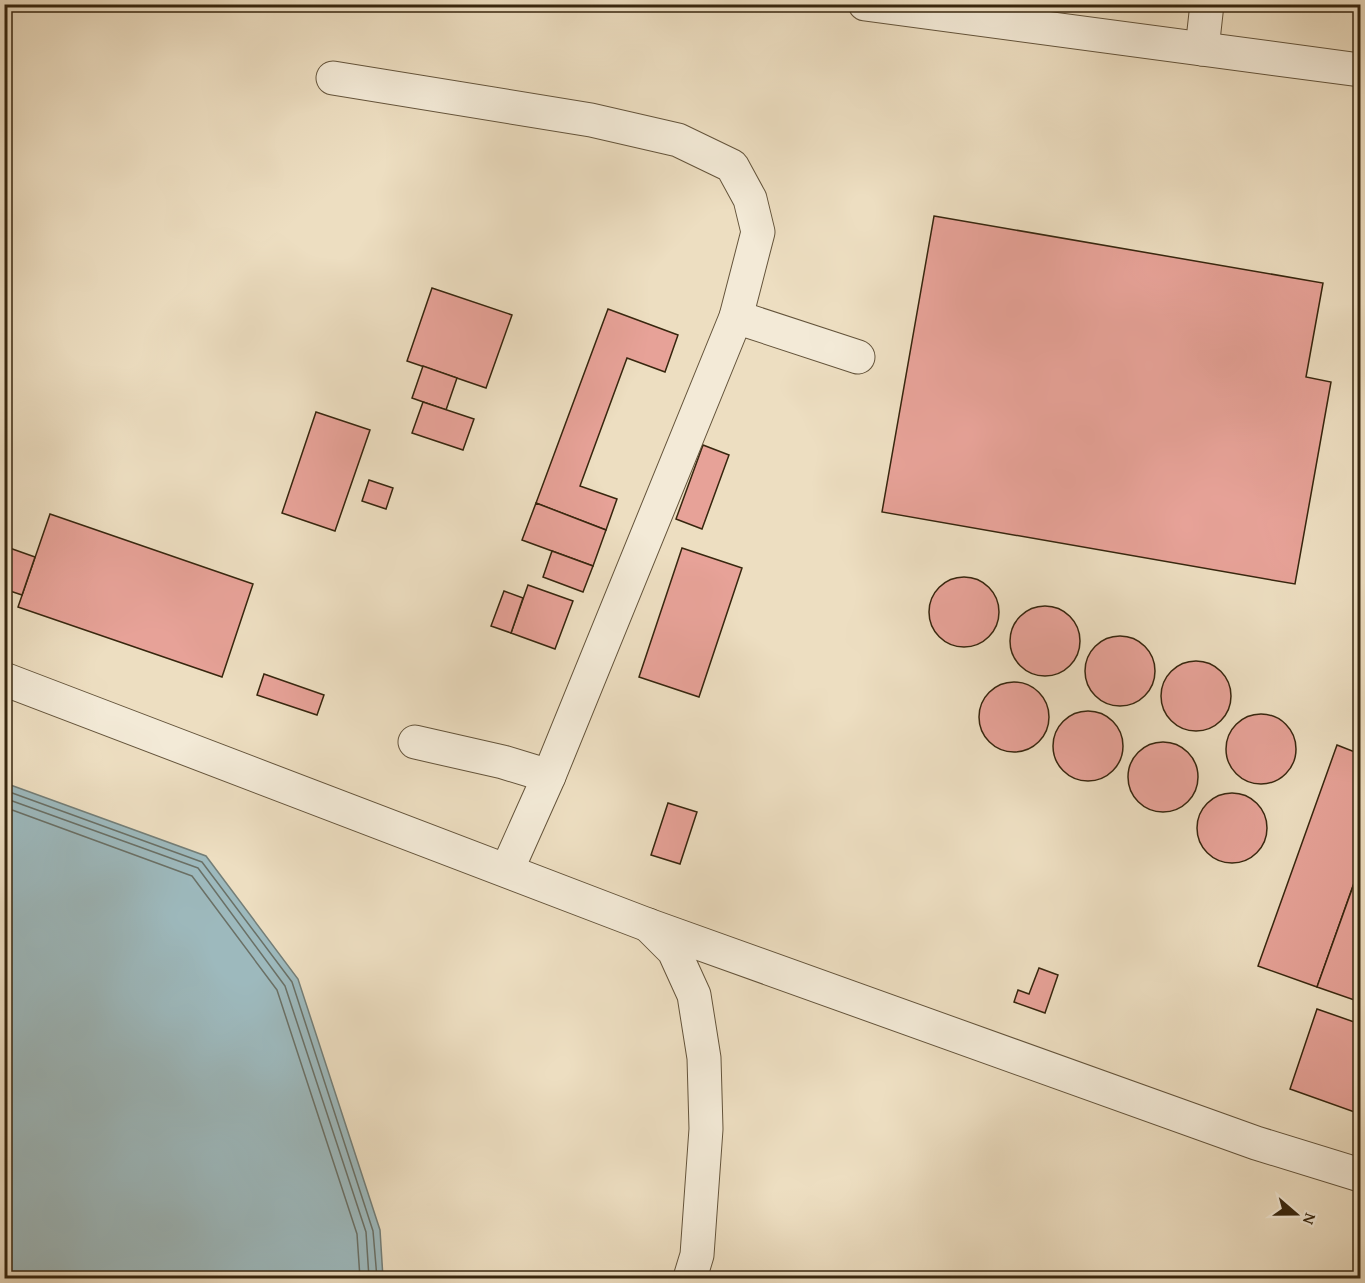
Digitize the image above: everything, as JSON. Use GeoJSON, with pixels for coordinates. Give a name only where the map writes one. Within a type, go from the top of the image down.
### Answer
{"type":"FeatureCollection","features":[{"type":"Feature","properties":{"kind":"lane"},"geometry":{"type":"LineString","coordinates":[[865,4],[1058,17],[1202,49],[1360,63]]}},
{"type":"Feature","properties":{"kind":"lane"},"geometry":{"type":"LineString","coordinates":[[1202,49],[1207,4]]}},
{"type":"Feature","properties":{"kind":"lane"},"geometry":{"type":"LineString","coordinates":[[333,78],[602,122],[678,140],[732,166],[750,199],[758,232],[736,317],[549,776],[507,870]]}},
{"type":"Feature","properties":{"kind":"lane"},"geometry":{"type":"LineString","coordinates":[[736,317],[858,357]]}},
{"type":"Feature","properties":{"kind":"lane"},"geometry":{"type":"LineString","coordinates":[[4,679],[648,925],[1256,1143],[1360,1175]]}},
{"type":"Feature","properties":{"kind":"lane"},"geometry":{"type":"LineString","coordinates":[[415,742],[503,762],[549,776]]}},
{"type":"Feature","properties":{"kind":"lane"},"geometry":{"type":"LineString","coordinates":[[648,925],[674,951],[694,994],[704,1058],[706,1129],[697,1255],[690,1278]]}},
{"type":"Feature","properties":{"kind":"water"},"geometry":{"type":"Polygon","coordinates":[[[5,783],[206,856],[298,979],[380,1230],[383,1278],[5,1278],[5,783]]]}},
{"type":"Feature","properties":{"kind":"building"},"geometry":{"type":"Polygon","coordinates":[[[934,216],[1323,283],[1306,377],[1331,382],[1295,584],[882,512],[934,216]]]}},
{"type":"Feature","properties":{"kind":"building"},"geometry":{"type":"Polygon","coordinates":[[[432,288],[512,315],[486,388],[407,361],[432,288]]]}},
{"type":"Feature","properties":{"kind":"building"},"geometry":{"type":"Polygon","coordinates":[[[608,309],[678,335],[665,372],[627,358],[580,486],[617,499],[606,530],[536,503],[608,309]]]}},
{"type":"Feature","properties":{"kind":"building"},"geometry":{"type":"Polygon","coordinates":[[[423,366],[457,378],[446,410],[412,398],[423,366]]]}},
{"type":"Feature","properties":{"kind":"building"},"geometry":{"type":"Polygon","coordinates":[[[423,402],[474,419],[463,450],[412,433],[423,402]]]}},
{"type":"Feature","properties":{"kind":"building"},"geometry":{"type":"Polygon","coordinates":[[[316,412],[370,430],[335,531],[282,513],[316,412]]]}},
{"type":"Feature","properties":{"kind":"building"},"geometry":{"type":"Polygon","coordinates":[[[703,445],[729,455],[702,529],[676,519],[703,445]]]}},
{"type":"Feature","properties":{"kind":"building"},"geometry":{"type":"Polygon","coordinates":[[[369,480],[393,488],[386,509],[362,501],[369,480]]]}},
{"type":"Feature","properties":{"kind":"building"},"geometry":{"type":"Polygon","coordinates":[[[536,503],[606,530],[593,566],[522,540],[536,503]]]}},
{"type":"Feature","properties":{"kind":"building"},"geometry":{"type":"Polygon","coordinates":[[[50,514],[253,584],[222,677],[18,607],[50,514]]]}},
{"type":"Feature","properties":{"kind":"building"},"geometry":{"type":"Polygon","coordinates":[[[4,546],[35,557],[22,595],[4,589],[4,546]]]}},
{"type":"Feature","properties":{"kind":"building"},"geometry":{"type":"Polygon","coordinates":[[[682,548],[742,568],[699,697],[639,677],[682,548]]]}},
{"type":"Feature","properties":{"kind":"building"},"geometry":{"type":"Polygon","coordinates":[[[552,551],[593,566],[583,592],[543,577],[552,551]]]}},
{"type":"Feature","properties":{"kind":"building"},"geometry":{"type":"Polygon","coordinates":[[[964,577],[977,580],[989,587],[996,599],[999,612],[996,625],[989,637],[977,644],[964,647],[951,644],[939,637],[932,625],[929,612],[932,599],[939,587],[951,580],[964,577]]]}},
{"type":"Feature","properties":{"kind":"building"},"geometry":{"type":"Polygon","coordinates":[[[528,585],[573,601],[555,649],[511,633],[528,585]]]}},
{"type":"Feature","properties":{"kind":"building"},"geometry":{"type":"Polygon","coordinates":[[[504,591],[523,598],[511,633],[491,626],[504,591]]]}},
{"type":"Feature","properties":{"kind":"building"},"geometry":{"type":"Polygon","coordinates":[[[1045,606],[1058,609],[1070,616],[1077,628],[1080,641],[1077,654],[1070,666],[1058,673],[1045,676],[1032,673],[1020,666],[1013,654],[1010,641],[1013,628],[1020,616],[1032,609],[1045,606]]]}},
{"type":"Feature","properties":{"kind":"building"},"geometry":{"type":"Polygon","coordinates":[[[1120,636],[1133,639],[1145,646],[1152,658],[1155,671],[1152,684],[1145,696],[1133,703],[1120,706],[1107,703],[1095,696],[1088,684],[1085,671],[1088,658],[1095,646],[1107,639],[1120,636]]]}},
{"type":"Feature","properties":{"kind":"building"},"geometry":{"type":"Polygon","coordinates":[[[1196,661],[1209,664],[1221,671],[1228,683],[1231,696],[1228,709],[1221,721],[1209,728],[1196,731],[1183,728],[1171,721],[1164,709],[1161,696],[1164,683],[1171,671],[1183,664],[1196,661]]]}},
{"type":"Feature","properties":{"kind":"building"},"geometry":{"type":"Polygon","coordinates":[[[264,674],[324,695],[317,715],[257,695],[264,674]]]}},
{"type":"Feature","properties":{"kind":"building"},"geometry":{"type":"Polygon","coordinates":[[[1014,682],[1027,685],[1039,692],[1046,704],[1049,717],[1046,730],[1039,742],[1027,749],[1014,752],[1001,749],[989,742],[982,730],[979,717],[982,704],[989,692],[1001,685],[1014,682]]]}},
{"type":"Feature","properties":{"kind":"building"},"geometry":{"type":"Polygon","coordinates":[[[1088,711],[1101,714],[1113,721],[1120,733],[1123,746],[1120,759],[1113,771],[1101,778],[1088,781],[1075,778],[1063,771],[1056,759],[1053,746],[1056,733],[1063,721],[1075,714],[1088,711]]]}},
{"type":"Feature","properties":{"kind":"building"},"geometry":{"type":"Polygon","coordinates":[[[1261,714],[1274,717],[1286,724],[1293,736],[1296,749],[1293,762],[1286,774],[1274,781],[1261,784],[1248,781],[1236,774],[1229,762],[1226,749],[1229,736],[1236,724],[1248,717],[1261,714]]]}},
{"type":"Feature","properties":{"kind":"building"},"geometry":{"type":"Polygon","coordinates":[[[1163,742],[1176,745],[1188,752],[1195,764],[1198,777],[1195,790],[1188,802],[1176,809],[1163,812],[1150,809],[1138,802],[1131,790],[1128,777],[1131,764],[1138,752],[1150,745],[1163,742]]]}},
{"type":"Feature","properties":{"kind":"building"},"geometry":{"type":"Polygon","coordinates":[[[1337,745],[1360,754],[1360,866],[1317,987],[1258,966],[1337,745]]]}},
{"type":"Feature","properties":{"kind":"building"},"geometry":{"type":"Polygon","coordinates":[[[1232,793],[1245,796],[1257,803],[1264,815],[1267,828],[1264,841],[1257,853],[1245,860],[1232,863],[1219,860],[1207,853],[1200,841],[1197,828],[1200,815],[1207,803],[1219,796],[1232,793]]]}},
{"type":"Feature","properties":{"kind":"building"},"geometry":{"type":"Polygon","coordinates":[[[668,803],[697,812],[680,864],[651,855],[668,803]]]}},
{"type":"Feature","properties":{"kind":"building"},"geometry":{"type":"Polygon","coordinates":[[[1356,878],[1360,880],[1360,1002],[1317,987],[1356,878]]]}},
{"type":"Feature","properties":{"kind":"building"},"geometry":{"type":"Polygon","coordinates":[[[1039,968],[1058,975],[1045,1013],[1014,1002],[1018,990],[1029,994],[1039,968]]]}},
{"type":"Feature","properties":{"kind":"building"},"geometry":{"type":"Polygon","coordinates":[[[1317,1009],[1360,1024],[1360,1114],[1290,1089],[1317,1009]]]}}]}
